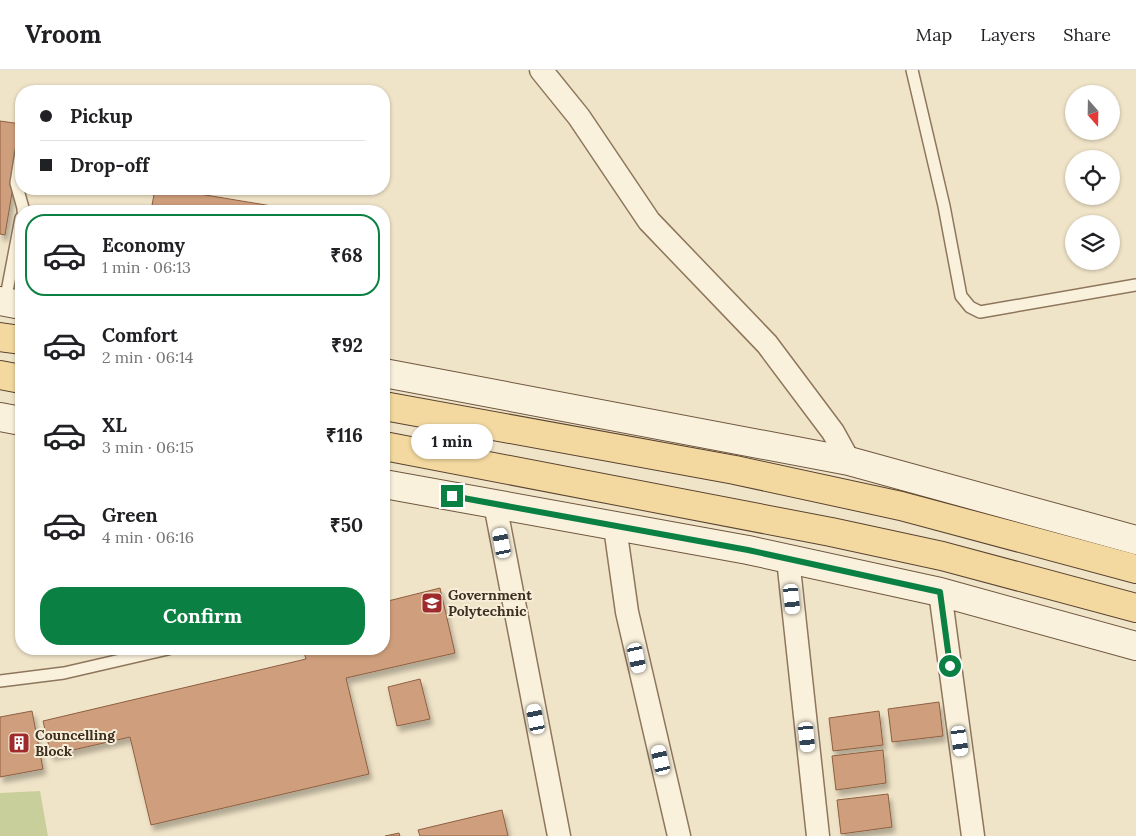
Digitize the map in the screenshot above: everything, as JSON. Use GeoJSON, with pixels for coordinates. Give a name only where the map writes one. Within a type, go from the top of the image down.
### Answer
{"type":"FeatureCollection","features":[{"type":"Feature","properties":{"kind":"main road"},"geometry":{"type":"LineString","coordinates":[[0,336],[15,339]]}},
{"type":"Feature","properties":{"kind":"main road"},"geometry":{"type":"LineString","coordinates":[[0,375],[15,378]]}},
{"type":"Feature","properties":{"kind":"main road"},"geometry":{"type":"LineString","coordinates":[[390,407],[735,470],[901,506],[1136,569]]}},
{"type":"Feature","properties":{"kind":"main road"},"geometry":{"type":"LineString","coordinates":[[390,447],[831,532],[942,556],[1136,608]]}},
{"type":"Feature","properties":{"kind":"street"},"geometry":{"type":"LineString","coordinates":[[549,72],[648,220],[767,344],[832,432],[848,461]]}},
{"type":"Feature","properties":{"kind":"street"},"geometry":{"type":"LineString","coordinates":[[390,374],[848,461],[1136,540]]}},
{"type":"Feature","properties":{"kind":"street"},"geometry":{"type":"LineString","coordinates":[[0,417],[15,420]]}},
{"type":"Feature","properties":{"kind":"street"},"geometry":{"type":"LineString","coordinates":[[390,485],[748,550],[940,592],[1136,646]]}},
{"type":"Feature","properties":{"kind":"street"},"geometry":{"type":"LineString","coordinates":[[495,504],[559,836]]}},
{"type":"Feature","properties":{"kind":"street"},"geometry":{"type":"LineString","coordinates":[[615,527],[631,629],[679,836]]}},
{"type":"Feature","properties":{"kind":"street"},"geometry":{"type":"LineString","coordinates":[[788,559],[818,836]]}},
{"type":"Feature","properties":{"kind":"street"},"geometry":{"type":"LineString","coordinates":[[940,592],[973,836]]}},
{"type":"Feature","properties":{"kind":"lane"},"geometry":{"type":"LineString","coordinates":[[912,70],[944,206],[961,296],[970,307],[980,312],[1136,285]]}},
{"type":"Feature","properties":{"kind":"lane"},"geometry":{"type":"LineString","coordinates":[[9,302],[15,260]]}},
{"type":"Feature","properties":{"kind":"lane"},"geometry":{"type":"LineString","coordinates":[[0,681],[64,674],[143,655]]}},
{"type":"Feature","properties":{"kind":"green space"},"geometry":{"type":"Polygon","coordinates":[[[40,791],[48,836],[0,836],[0,793],[40,791]]]}},
{"type":"Feature","properties":{"kind":"building"},"geometry":{"type":"Polygon","coordinates":[[[0,121],[15,123],[15,174],[5,235],[0,234],[0,121]]]}},
{"type":"Feature","properties":{"kind":"building"},"geometry":{"type":"Polygon","coordinates":[[[154,195],[205,195],[266,205],[152,205],[154,195]]]}},
{"type":"Feature","properties":{"kind":"building"},"geometry":{"type":"Polygon","coordinates":[[[440,588],[455,653],[346,678],[369,774],[151,825],[130,737],[51,755],[43,721],[306,659],[305,655],[390,655],[390,600],[440,588]]]}},
{"type":"Feature","properties":{"kind":"building"},"geometry":{"type":"Polygon","coordinates":[[[420,679],[430,719],[397,726],[388,687],[420,679]]]}},
{"type":"Feature","properties":{"kind":"building"},"geometry":{"type":"Polygon","coordinates":[[[939,702],[943,736],[892,742],[888,709],[939,702]]]}},
{"type":"Feature","properties":{"kind":"building","name":"Councelling Block"},"geometry":{"type":"Polygon","coordinates":[[[32,711],[43,769],[0,777],[0,717],[32,711]]]}},
{"type":"Feature","properties":{"kind":"building"},"geometry":{"type":"Polygon","coordinates":[[[879,711],[883,745],[833,751],[829,718],[879,711]]]}},
{"type":"Feature","properties":{"kind":"building"},"geometry":{"type":"Polygon","coordinates":[[[883,750],[886,783],[836,790],[832,756],[883,750]]]}},
{"type":"Feature","properties":{"kind":"building"},"geometry":{"type":"Polygon","coordinates":[[[888,794],[892,827],[841,834],[837,800],[888,794]]]}},
{"type":"Feature","properties":{"kind":"building"},"geometry":{"type":"Polygon","coordinates":[[[502,810],[508,836],[420,836],[418,830],[502,810]]]}},
{"type":"Feature","properties":{"kind":"building"},"geometry":{"type":"Polygon","coordinates":[[[399,833],[400,836],[385,836],[399,833]]]}},
{"type":"Feature","properties":{"kind":"place","name":"Government Polytechnic"},"geometry":{"type":"Point","coordinates":[432,603]}},
{"type":"Feature","properties":{"kind":"place","name":"Councelling Block"},"geometry":{"type":"Point","coordinates":[19,743]}},
{"type":"Feature","properties":{"kind":"route"},"geometry":{"type":"LineString","coordinates":[[452,496],[748,550],[940,592],[950,666]]}}]}
